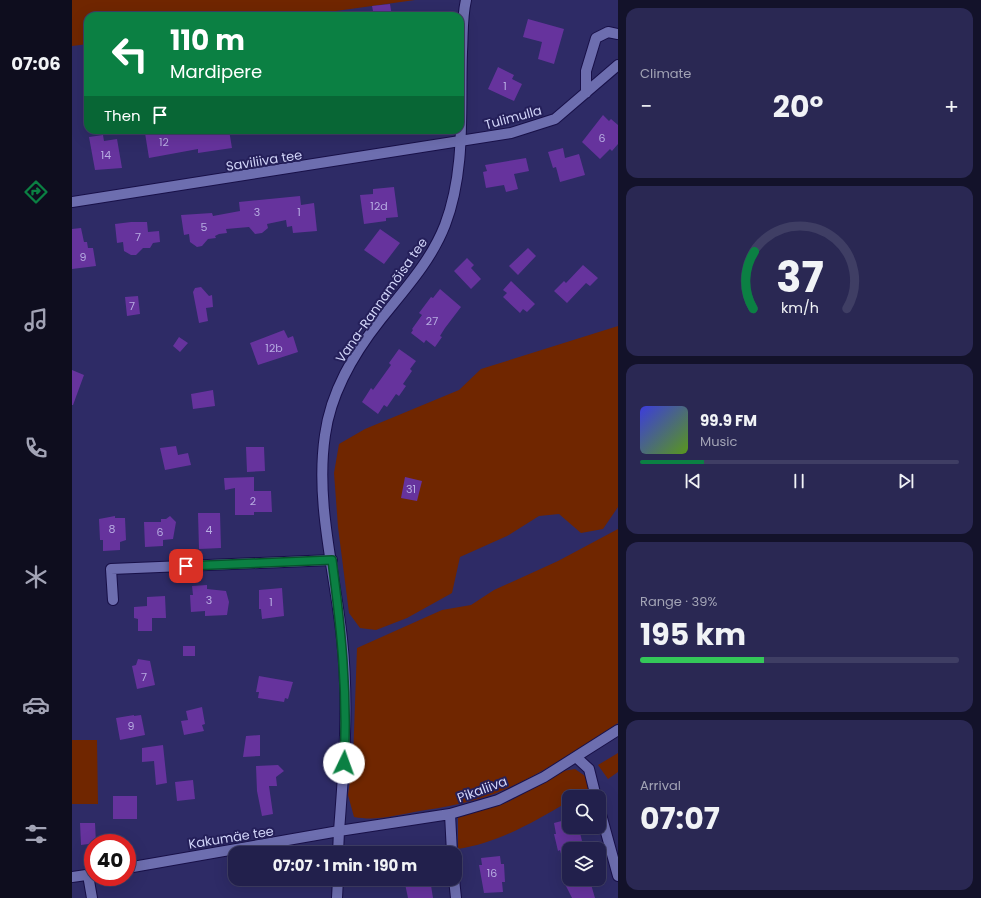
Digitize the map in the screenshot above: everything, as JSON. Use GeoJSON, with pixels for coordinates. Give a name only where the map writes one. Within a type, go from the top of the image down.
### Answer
{"type":"FeatureCollection","features":[{"type":"Feature","properties":{"kind":"street","name":"Vana-Rannamõisa tee"},"geometry":{"type":"LineString","coordinates":[[464,33],[466,0]]}},
{"type":"Feature","properties":{"kind":"street"},"geometry":{"type":"LineString","coordinates":[[586,93],[586,71],[596,38],[608,32],[618,34]]}},
{"type":"Feature","properties":{"kind":"street","name":"Tulimulla"},"geometry":{"type":"LineString","coordinates":[[461,142],[511,134],[555,119],[618,65]]}},
{"type":"Feature","properties":{"kind":"street","name":"Vana-Rannamõisa tee"},"geometry":{"type":"LineString","coordinates":[[338,846],[346,726],[345,682],[342,640],[324,509],[321,463],[325,432],[332,403],[341,380],[354,356],[426,262],[437,242],[454,198],[459,171],[461,134]]}},
{"type":"Feature","properties":{"kind":"street","name":"Saviliiva tee"},"geometry":{"type":"LineString","coordinates":[[72,202],[461,142]]}},
{"type":"Feature","properties":{"kind":"street"},"geometry":{"type":"LineString","coordinates":[[113,600],[111,569],[332,560]]}},
{"type":"Feature","properties":{"kind":"street","name":"Pikaliiva"},"geometry":{"type":"LineString","coordinates":[[339,831],[450,814],[498,800],[544,777],[618,730]]}},
{"type":"Feature","properties":{"kind":"street"},"geometry":{"type":"LineString","coordinates":[[576,756],[589,769],[594,790]]}},
{"type":"Feature","properties":{"kind":"street"},"geometry":{"type":"LineString","coordinates":[[450,814],[452,846]]}},
{"type":"Feature","properties":{"kind":"street","name":"Kakumäe tee"},"geometry":{"type":"LineString","coordinates":[[136,866],[339,831]]}},
{"type":"Feature","properties":{"kind":"street"},"geometry":{"type":"LineString","coordinates":[[606,832],[618,876]]}},
{"type":"Feature","properties":{"kind":"street"},"geometry":{"type":"LineString","coordinates":[[72,877],[84,875]]}},
{"type":"Feature","properties":{"kind":"street"},"geometry":{"type":"LineString","coordinates":[[91,886],[92,898]]}},
{"type":"Feature","properties":{"kind":"street"},"geometry":{"type":"LineString","coordinates":[[337,898],[338,886]]}},
{"type":"Feature","properties":{"kind":"street"},"geometry":{"type":"LineString","coordinates":[[455,886],[456,898]]}},
{"type":"Feature","properties":{"kind":"shaded area"},"geometry":{"type":"Polygon","coordinates":[[[72,0],[415,0],[329,12],[84,12],[84,44],[72,46],[72,0]]]}},
{"type":"Feature","properties":{"kind":"shaded area"},"geometry":{"type":"Polygon","coordinates":[[[618,326],[618,507],[603,529],[581,533],[559,514],[539,516],[507,536],[460,557],[452,593],[407,618],[376,630],[360,628],[349,613],[338,527],[334,473],[339,444],[365,429],[459,390],[481,369],[618,326]]]}},
{"type":"Feature","properties":{"kind":"shaded area"},"geometry":{"type":"Polygon","coordinates":[[[618,529],[618,723],[549,767],[495,794],[461,804],[392,816],[377,818],[354,817],[348,795],[353,759],[357,648],[442,610],[471,605],[494,590],[558,561],[618,529]]]}},
{"type":"Feature","properties":{"kind":"shaded area"},"geometry":{"type":"Polygon","coordinates":[[[72,740],[97,740],[98,804],[72,804],[72,740]]]}},
{"type":"Feature","properties":{"kind":"shaded area"},"geometry":{"type":"Polygon","coordinates":[[[618,753],[618,772],[608,779],[598,765],[618,753]]]}},
{"type":"Feature","properties":{"kind":"shaded area"},"geometry":{"type":"Polygon","coordinates":[[[575,769],[585,776],[591,788],[588,790],[562,790],[562,805],[543,817],[515,831],[487,842],[462,848],[462,846],[458,846],[458,816],[508,802],[563,771],[575,769]]]}},
{"type":"Feature","properties":{"kind":"building"},"geometry":{"type":"Polygon","coordinates":[[[390,4],[391,12],[373,12],[372,6],[390,4]]]}},
{"type":"Feature","properties":{"kind":"building"},"geometry":{"type":"Polygon","coordinates":[[[528,19],[564,29],[554,64],[538,59],[542,42],[523,37],[528,19]]]}},
{"type":"Feature","properties":{"kind":"building"},"geometry":{"type":"Polygon","coordinates":[[[498,67],[514,75],[512,79],[522,84],[514,101],[488,89],[498,67]]]}},
{"type":"Feature","properties":{"kind":"building"},"geometry":{"type":"Polygon","coordinates":[[[603,115],[609,121],[611,119],[618,125],[618,144],[612,151],[610,149],[600,159],[582,142],[603,115]]]}},
{"type":"Feature","properties":{"kind":"building"},"geometry":{"type":"Polygon","coordinates":[[[145,134],[230,134],[232,148],[198,153],[198,149],[149,158],[145,134]]]}},
{"type":"Feature","properties":{"kind":"building"},"geometry":{"type":"Polygon","coordinates":[[[103,135],[104,141],[117,139],[122,168],[95,170],[89,137],[103,135]]]}},
{"type":"Feature","properties":{"kind":"building"},"geometry":{"type":"Polygon","coordinates":[[[563,148],[565,158],[579,154],[585,175],[560,182],[556,167],[553,168],[548,152],[563,148]]]}},
{"type":"Feature","properties":{"kind":"building"},"geometry":{"type":"Polygon","coordinates":[[[526,158],[529,171],[514,174],[518,189],[506,192],[504,185],[486,188],[483,172],[487,171],[485,165],[526,158]]]}},
{"type":"Feature","properties":{"kind":"building"},"geometry":{"type":"Polygon","coordinates":[[[394,187],[398,217],[386,218],[386,221],[364,224],[360,195],[373,194],[373,189],[394,187]]]}},
{"type":"Feature","properties":{"kind":"building"},"geometry":{"type":"Polygon","coordinates":[[[300,196],[301,205],[314,203],[317,231],[293,233],[292,226],[287,227],[286,220],[267,224],[268,228],[262,233],[255,234],[249,227],[226,229],[227,233],[219,234],[215,236],[216,238],[208,239],[202,246],[197,247],[190,242],[189,234],[184,235],[181,215],[212,213],[213,216],[240,211],[239,202],[300,196]]]}},
{"type":"Feature","properties":{"kind":"building"},"geometry":{"type":"Polygon","coordinates":[[[147,222],[148,232],[159,231],[160,242],[153,243],[150,248],[143,248],[136,255],[131,255],[124,251],[123,242],[117,243],[115,224],[147,222]]]}},
{"type":"Feature","properties":{"kind":"building"},"geometry":{"type":"Polygon","coordinates":[[[81,228],[84,242],[87,242],[88,248],[93,248],[96,266],[72,269],[72,229],[81,228]]]}},
{"type":"Feature","properties":{"kind":"building"},"geometry":{"type":"Polygon","coordinates":[[[380,229],[400,243],[384,264],[364,250],[380,229]]]}},
{"type":"Feature","properties":{"kind":"building"},"geometry":{"type":"Polygon","coordinates":[[[528,248],[536,256],[518,275],[509,266],[528,248]]]}},
{"type":"Feature","properties":{"kind":"building"},"geometry":{"type":"Polygon","coordinates":[[[467,258],[474,265],[471,268],[481,279],[471,289],[454,271],[467,258]]]}},
{"type":"Feature","properties":{"kind":"building"},"geometry":{"type":"Polygon","coordinates":[[[583,265],[598,278],[590,286],[586,283],[567,303],[554,291],[564,281],[566,283],[583,265]]]}},
{"type":"Feature","properties":{"kind":"building"},"geometry":{"type":"Polygon","coordinates":[[[511,281],[535,304],[527,312],[523,309],[520,313],[503,297],[507,293],[503,290],[511,281]]]}},
{"type":"Feature","properties":{"kind":"building"},"geometry":{"type":"Polygon","coordinates":[[[201,287],[209,296],[212,295],[213,307],[206,308],[208,321],[199,323],[193,292],[195,288],[201,287]]]}},
{"type":"Feature","properties":{"kind":"building"},"geometry":{"type":"Polygon","coordinates":[[[440,289],[461,307],[445,328],[440,336],[442,337],[435,347],[426,340],[424,343],[411,333],[413,330],[412,329],[422,315],[419,313],[431,297],[433,298],[440,289]]]}},
{"type":"Feature","properties":{"kind":"building"},"geometry":{"type":"Polygon","coordinates":[[[138,296],[140,314],[127,316],[125,297],[138,296]]]}},
{"type":"Feature","properties":{"kind":"building"},"geometry":{"type":"Polygon","coordinates":[[[284,330],[288,338],[293,336],[298,352],[258,365],[250,343],[284,330]]]}},
{"type":"Feature","properties":{"kind":"building"},"geometry":{"type":"Polygon","coordinates":[[[179,337],[188,343],[180,352],[173,346],[179,337]]]}},
{"type":"Feature","properties":{"kind":"building"},"geometry":{"type":"Polygon","coordinates":[[[399,349],[416,361],[410,369],[412,371],[403,384],[406,386],[399,396],[396,394],[387,407],[384,405],[378,414],[362,402],[371,388],[373,390],[391,365],[389,363],[399,349]]]}},
{"type":"Feature","properties":{"kind":"building"},"geometry":{"type":"Polygon","coordinates":[[[72,370],[84,375],[73,405],[72,405],[72,370]]]}},
{"type":"Feature","properties":{"kind":"building"},"geometry":{"type":"Polygon","coordinates":[[[213,390],[215,406],[193,409],[191,394],[213,390]]]}},
{"type":"Feature","properties":{"kind":"building"},"geometry":{"type":"Polygon","coordinates":[[[176,446],[178,455],[188,453],[191,465],[165,470],[160,448],[176,446]]]}},
{"type":"Feature","properties":{"kind":"building"},"geometry":{"type":"Polygon","coordinates":[[[246,447],[264,447],[265,471],[247,472],[246,447]]]}},
{"type":"Feature","properties":{"kind":"building"},"geometry":{"type":"Polygon","coordinates":[[[254,477],[254,491],[271,491],[272,512],[254,512],[254,515],[235,515],[235,488],[225,490],[224,478],[254,477]]]}},
{"type":"Feature","properties":{"kind":"building"},"geometry":{"type":"Polygon","coordinates":[[[405,477],[422,481],[417,501],[401,498],[405,477]]]}},
{"type":"Feature","properties":{"kind":"building"},"geometry":{"type":"Polygon","coordinates":[[[198,513],[220,513],[221,548],[199,549],[198,513]]]}},
{"type":"Feature","properties":{"kind":"building"},"geometry":{"type":"Polygon","coordinates":[[[115,516],[115,518],[125,518],[126,540],[120,542],[120,550],[103,551],[103,540],[100,540],[99,519],[115,516]]]}},
{"type":"Feature","properties":{"kind":"building"},"geometry":{"type":"Polygon","coordinates":[[[170,516],[176,522],[173,539],[163,540],[163,546],[145,547],[144,522],[161,522],[161,519],[166,519],[170,516]]]}},
{"type":"Feature","properties":{"kind":"building"},"geometry":{"type":"Polygon","coordinates":[[[207,585],[207,589],[226,591],[229,602],[227,615],[205,616],[205,611],[191,612],[190,595],[193,595],[192,586],[207,585]]]}},
{"type":"Feature","properties":{"kind":"building"},"geometry":{"type":"Polygon","coordinates":[[[282,588],[284,616],[262,619],[261,609],[259,609],[259,590],[282,588]]]}},
{"type":"Feature","properties":{"kind":"building"},"geometry":{"type":"Polygon","coordinates":[[[165,596],[166,618],[152,618],[152,631],[138,631],[138,619],[134,618],[134,607],[147,606],[147,597],[165,596]]]}},
{"type":"Feature","properties":{"kind":"building"},"geometry":{"type":"Polygon","coordinates":[[[183,646],[195,646],[195,656],[183,656],[183,646]]]}},
{"type":"Feature","properties":{"kind":"building"},"geometry":{"type":"Polygon","coordinates":[[[138,659],[150,661],[155,685],[137,689],[132,666],[136,665],[138,659]]]}},
{"type":"Feature","properties":{"kind":"building"},"geometry":{"type":"Polygon","coordinates":[[[259,676],[293,682],[288,699],[285,698],[284,702],[258,698],[259,692],[256,692],[259,676]]]}},
{"type":"Feature","properties":{"kind":"building"},"geometry":{"type":"Polygon","coordinates":[[[202,707],[205,724],[202,725],[204,731],[184,735],[181,721],[188,720],[186,711],[202,707]]]}},
{"type":"Feature","properties":{"kind":"building"},"geometry":{"type":"Polygon","coordinates":[[[141,715],[145,735],[120,740],[116,718],[141,715]]]}},
{"type":"Feature","properties":{"kind":"building"},"geometry":{"type":"Polygon","coordinates":[[[260,735],[260,756],[243,757],[246,736],[260,735]]]}},
{"type":"Feature","properties":{"kind":"building"},"geometry":{"type":"Polygon","coordinates":[[[163,745],[167,783],[156,785],[154,761],[142,762],[142,748],[163,745]]]}},
{"type":"Feature","properties":{"kind":"building"},"geometry":{"type":"Polygon","coordinates":[[[278,765],[284,771],[276,777],[277,786],[269,786],[273,814],[262,816],[257,791],[256,766],[278,765]]]}},
{"type":"Feature","properties":{"kind":"building"},"geometry":{"type":"Polygon","coordinates":[[[193,780],[195,799],[177,801],[175,782],[193,780]]]}},
{"type":"Feature","properties":{"kind":"building"},"geometry":{"type":"Polygon","coordinates":[[[113,796],[137,796],[137,819],[113,819],[113,796]]]}},
{"type":"Feature","properties":{"kind":"building"},"geometry":{"type":"Polygon","coordinates":[[[562,821],[562,834],[580,834],[582,842],[562,842],[562,858],[560,850],[558,851],[554,834],[556,834],[554,823],[562,821]]]}},
{"type":"Feature","properties":{"kind":"building"},"geometry":{"type":"Polygon","coordinates":[[[80,823],[95,823],[96,834],[84,834],[84,845],[81,845],[80,823]]]}},
{"type":"Feature","properties":{"kind":"building"},"geometry":{"type":"Polygon","coordinates":[[[500,856],[501,864],[504,864],[505,882],[502,882],[503,892],[484,893],[479,865],[482,865],[481,858],[500,856]]]}},
{"type":"Feature","properties":{"kind":"building"},"geometry":{"type":"Polygon","coordinates":[[[405,886],[431,886],[433,898],[408,898],[405,886]]]}},
{"type":"Feature","properties":{"kind":"building"},"geometry":{"type":"Polygon","coordinates":[[[566,886],[591,886],[595,898],[572,898],[566,886]]]}},
{"type":"Feature","properties":{"kind":"route"},"geometry":{"type":"LineString","coordinates":[[186,566],[321,562],[332,560],[345,675],[346,726],[344,763]]}}]}
